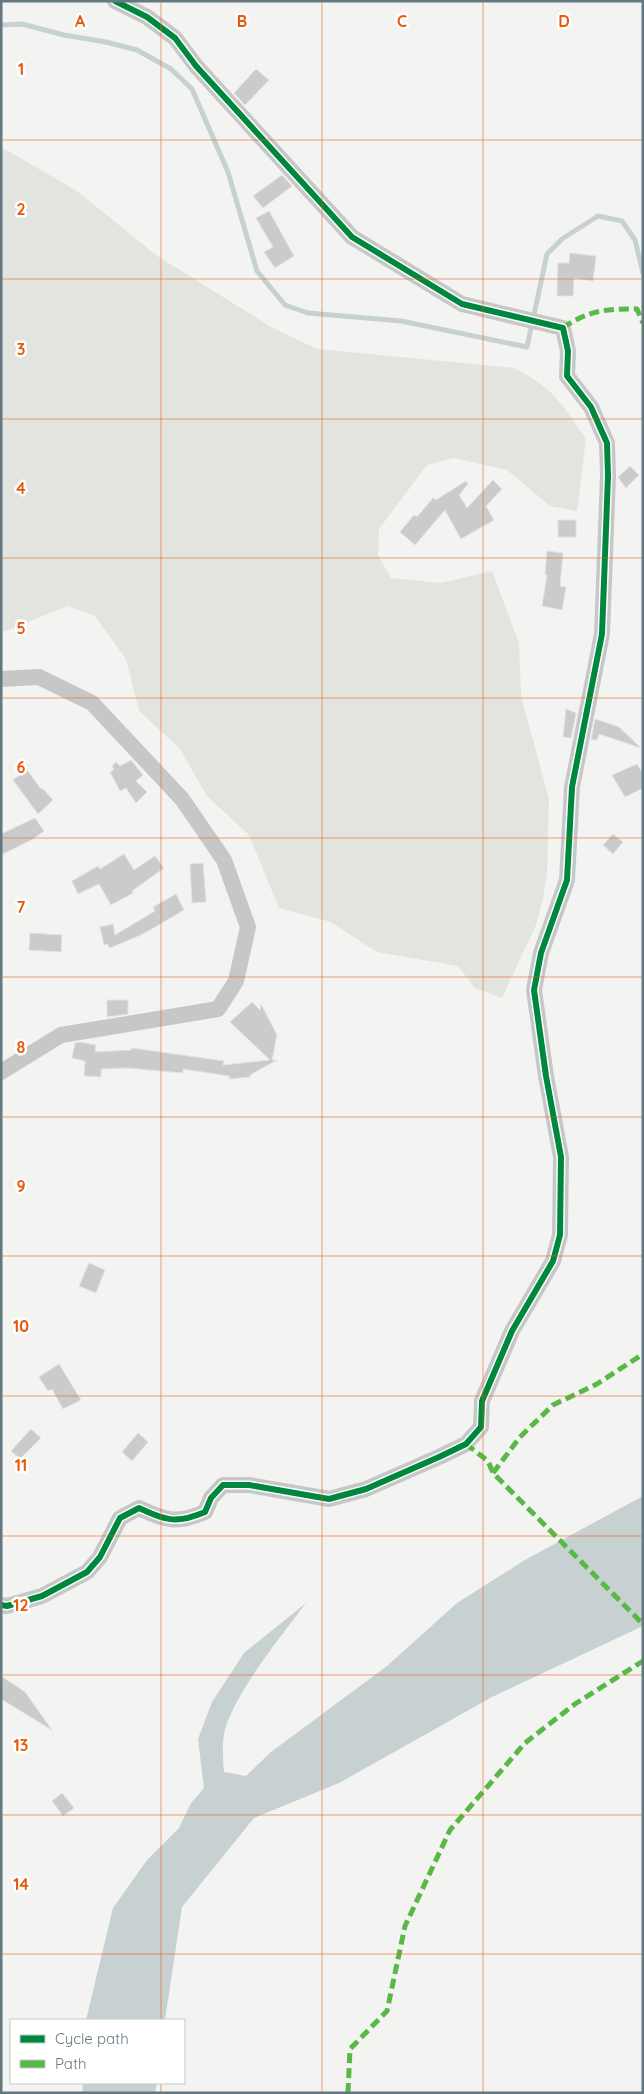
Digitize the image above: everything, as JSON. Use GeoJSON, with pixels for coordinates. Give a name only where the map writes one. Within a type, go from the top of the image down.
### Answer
{"type":"FeatureCollection","features":[{"type":"Feature","properties":{"kind":"street"},"geometry":{"type":"LineString","coordinates":[[1,1605],[7,1606],[42,1596],[87,1572],[100,1557],[120,1518],[139,1508],[158,1517],[184,1521],[205,1512],[212,1498],[223,1485],[249,1485],[329,1499],[366,1489],[466,1444],[482,1427],[482,1402],[512,1331],[552,1262],[560,1235],[561,1157],[546,1076],[534,990],[541,953],[567,880],[572,787],[602,634],[608,476],[607,443],[591,407],[567,376],[568,351],[563,328],[462,304],[352,237],[196,66],[175,38],[147,17],[115,1]]}},
{"type":"Feature","properties":{"kind":"street"},"geometry":{"type":"LineString","coordinates":[[1,679],[38,677],[92,703],[182,799],[224,860],[248,927],[236,981],[218,1009],[61,1035],[1,1072]]}},
{"type":"Feature","properties":{"kind":"shaded area"},"geometry":{"type":"Polygon","coordinates":[[[1,147],[77,191],[156,255],[271,327],[317,349],[514,368],[539,382],[556,397],[586,439],[577,511],[550,506],[507,470],[454,458],[427,465],[379,529],[378,555],[391,578],[441,583],[492,571],[519,643],[521,696],[549,799],[547,873],[536,925],[502,998],[475,988],[458,966],[377,952],[331,922],[279,908],[249,835],[207,796],[180,749],[139,711],[126,659],[94,615],[67,606],[1,633],[1,147]]]}},
{"type":"Feature","properties":{"kind":"shaded area"},"geometry":{"type":"Polygon","coordinates":[[[643,1496],[643,1626],[492,1697],[339,1783],[254,1818],[182,1907],[165,2019],[86,2019],[113,1908],[147,1860],[179,1828],[191,1803],[204,1788],[198,1739],[212,1702],[244,1653],[306,1603],[247,1684],[229,1719],[223,1739],[224,1772],[246,1776],[271,1752],[387,1666],[457,1603],[525,1560],[643,1496]]]}},
{"type":"Feature","properties":{"kind":"shaded area"},"geometry":{"type":"Polygon","coordinates":[[[83,2084],[157,2084],[155,2093],[82,2093],[83,2084]]]}},
{"type":"Feature","properties":{"kind":"building"},"geometry":{"type":"Polygon","coordinates":[[[256,69],[269,80],[245,105],[234,93],[256,69]]]}},
{"type":"Feature","properties":{"kind":"building"},"geometry":{"type":"Polygon","coordinates":[[[282,175],[292,186],[263,208],[253,196],[282,175]]]}},
{"type":"Feature","properties":{"kind":"building"},"geometry":{"type":"Polygon","coordinates":[[[269,211],[294,256],[275,268],[264,252],[273,247],[256,218],[269,211]]]}},
{"type":"Feature","properties":{"kind":"building"},"geometry":{"type":"Polygon","coordinates":[[[570,253],[596,256],[593,281],[574,278],[573,296],[557,296],[558,263],[569,263],[570,253]]]}},
{"type":"Feature","properties":{"kind":"building"},"geometry":{"type":"Polygon","coordinates":[[[630,466],[639,475],[626,488],[618,477],[630,466]]]}},
{"type":"Feature","properties":{"kind":"building"},"geometry":{"type":"Polygon","coordinates":[[[493,480],[502,489],[486,506],[494,520],[461,539],[445,510],[415,545],[400,532],[414,515],[417,517],[433,498],[436,500],[466,481],[468,484],[459,495],[467,508],[493,480]]]}},
{"type":"Feature","properties":{"kind":"building"},"geometry":{"type":"Polygon","coordinates":[[[558,520],[576,520],[576,537],[558,537],[558,520]]]}},
{"type":"Feature","properties":{"kind":"building"},"geometry":{"type":"Polygon","coordinates":[[[547,551],[563,553],[560,586],[566,587],[562,610],[542,606],[547,575],[545,575],[547,551]]]}},
{"type":"Feature","properties":{"kind":"building"},"geometry":{"type":"Polygon","coordinates":[[[566,709],[576,713],[571,738],[563,737],[566,709]]]}},
{"type":"Feature","properties":{"kind":"building"},"geometry":{"type":"Polygon","coordinates":[[[595,719],[619,727],[641,748],[599,734],[597,740],[591,740],[595,719]]]}},
{"type":"Feature","properties":{"kind":"building"},"geometry":{"type":"Polygon","coordinates":[[[131,760],[143,775],[136,781],[147,792],[136,803],[126,788],[120,791],[110,772],[114,770],[112,766],[116,762],[120,766],[131,760]]]}},
{"type":"Feature","properties":{"kind":"building"},"geometry":{"type":"Polygon","coordinates":[[[637,764],[643,774],[643,788],[625,797],[612,775],[637,764]]]}},
{"type":"Feature","properties":{"kind":"building"},"geometry":{"type":"Polygon","coordinates":[[[27,770],[41,789],[53,800],[38,814],[13,780],[27,770]]]}},
{"type":"Feature","properties":{"kind":"building"},"geometry":{"type":"Polygon","coordinates":[[[35,818],[44,831],[33,839],[1,855],[1,834],[35,818]]]}},
{"type":"Feature","properties":{"kind":"building"},"geometry":{"type":"Polygon","coordinates":[[[613,834],[623,842],[613,854],[603,845],[613,834]]]}},
{"type":"Feature","properties":{"kind":"building"},"geometry":{"type":"Polygon","coordinates":[[[124,854],[134,870],[155,856],[164,868],[132,891],[133,893],[111,905],[99,884],[78,894],[72,881],[98,866],[100,869],[124,854]]]}},
{"type":"Feature","properties":{"kind":"building"},"geometry":{"type":"Polygon","coordinates":[[[203,863],[206,902],[192,903],[190,864],[203,863]]]}},
{"type":"Feature","properties":{"kind":"building"},"geometry":{"type":"Polygon","coordinates":[[[176,894],[184,910],[143,934],[110,948],[107,944],[104,945],[100,927],[113,924],[115,935],[155,911],[153,907],[176,894]]]}},
{"type":"Feature","properties":{"kind":"building"},"geometry":{"type":"Polygon","coordinates":[[[30,933],[62,935],[61,952],[29,950],[30,933]]]}},
{"type":"Feature","properties":{"kind":"building"},"geometry":{"type":"Polygon","coordinates":[[[107,1000],[128,1000],[128,1014],[107,1017],[107,1000]]]}},
{"type":"Feature","properties":{"kind":"building"},"geometry":{"type":"Polygon","coordinates":[[[252,1002],[260,1010],[261,1004],[277,1035],[272,1060],[277,1060],[250,1075],[250,1077],[229,1079],[229,1076],[183,1069],[183,1073],[127,1068],[101,1069],[101,1077],[84,1076],[85,1061],[72,1058],[75,1043],[80,1042],[96,1045],[95,1052],[131,1050],[132,1048],[224,1061],[223,1065],[270,1060],[230,1022],[252,1002]]]}},
{"type":"Feature","properties":{"kind":"building"},"geometry":{"type":"Polygon","coordinates":[[[89,1263],[105,1270],[96,1293],[79,1286],[89,1263]]]}},
{"type":"Feature","properties":{"kind":"building"},"geometry":{"type":"Polygon","coordinates":[[[59,1364],[81,1400],[63,1409],[52,1389],[48,1391],[39,1377],[59,1364]]]}},
{"type":"Feature","properties":{"kind":"building"},"geometry":{"type":"Polygon","coordinates":[[[31,1429],[41,1438],[20,1459],[11,1451],[31,1429]]]}},
{"type":"Feature","properties":{"kind":"building"},"geometry":{"type":"Polygon","coordinates":[[[138,1433],[148,1442],[132,1461],[122,1452],[138,1433]]]}},
{"type":"Feature","properties":{"kind":"building"},"geometry":{"type":"Polygon","coordinates":[[[1,1676],[25,1692],[52,1730],[1,1699],[1,1676]]]}},
{"type":"Feature","properties":{"kind":"building"},"geometry":{"type":"Polygon","coordinates":[[[62,1793],[74,1808],[63,1816],[52,1801],[62,1793]]]}},
{"type":"Feature","properties":{"kind":"waterway"},"geometry":{"type":"LineString","coordinates":[[1,25],[22,24],[137,50],[171,69],[192,89],[228,172],[257,271],[285,305],[308,313],[401,321],[527,347],[547,254],[562,239],[598,216],[622,221],[635,240],[643,273]]}},
{"type":"Feature","properties":{"kind":"marked path"},"geometry":{"type":"LineString","coordinates":[[563,328],[589,314],[616,309],[637,309],[643,323]]}},
{"type":"Feature","properties":{"kind":"marked path"},"geometry":{"type":"LineString","coordinates":[[493,1473],[520,1437],[553,1405],[597,1384],[643,1354]]}},
{"type":"Feature","properties":{"kind":"marked path"},"geometry":{"type":"LineString","coordinates":[[466,1444],[488,1461],[493,1473],[643,1624]]}},
{"type":"Feature","properties":{"kind":"marked path"},"geometry":{"type":"LineString","coordinates":[[348,2093],[350,2049],[387,2011],[405,1926],[450,1830],[525,1743],[575,1704],[643,1661]]}},
{"type":"Feature","properties":{"kind":"cycle path"},"geometry":{"type":"LineString","coordinates":[[1,1605],[7,1606],[42,1596],[87,1572],[100,1557],[120,1518],[139,1508],[164,1518],[179,1519],[195,1516],[205,1512],[211,1498],[223,1485],[249,1485],[329,1499],[366,1489],[466,1444],[481,1427],[482,1401],[512,1331],[553,1261],[560,1235],[561,1157],[546,1076],[534,990],[541,953],[567,880],[572,787],[602,634],[608,476],[607,443],[591,407],[567,376],[568,351],[563,328],[462,304],[352,237],[196,66],[175,38],[147,17],[115,1]]}}]}
